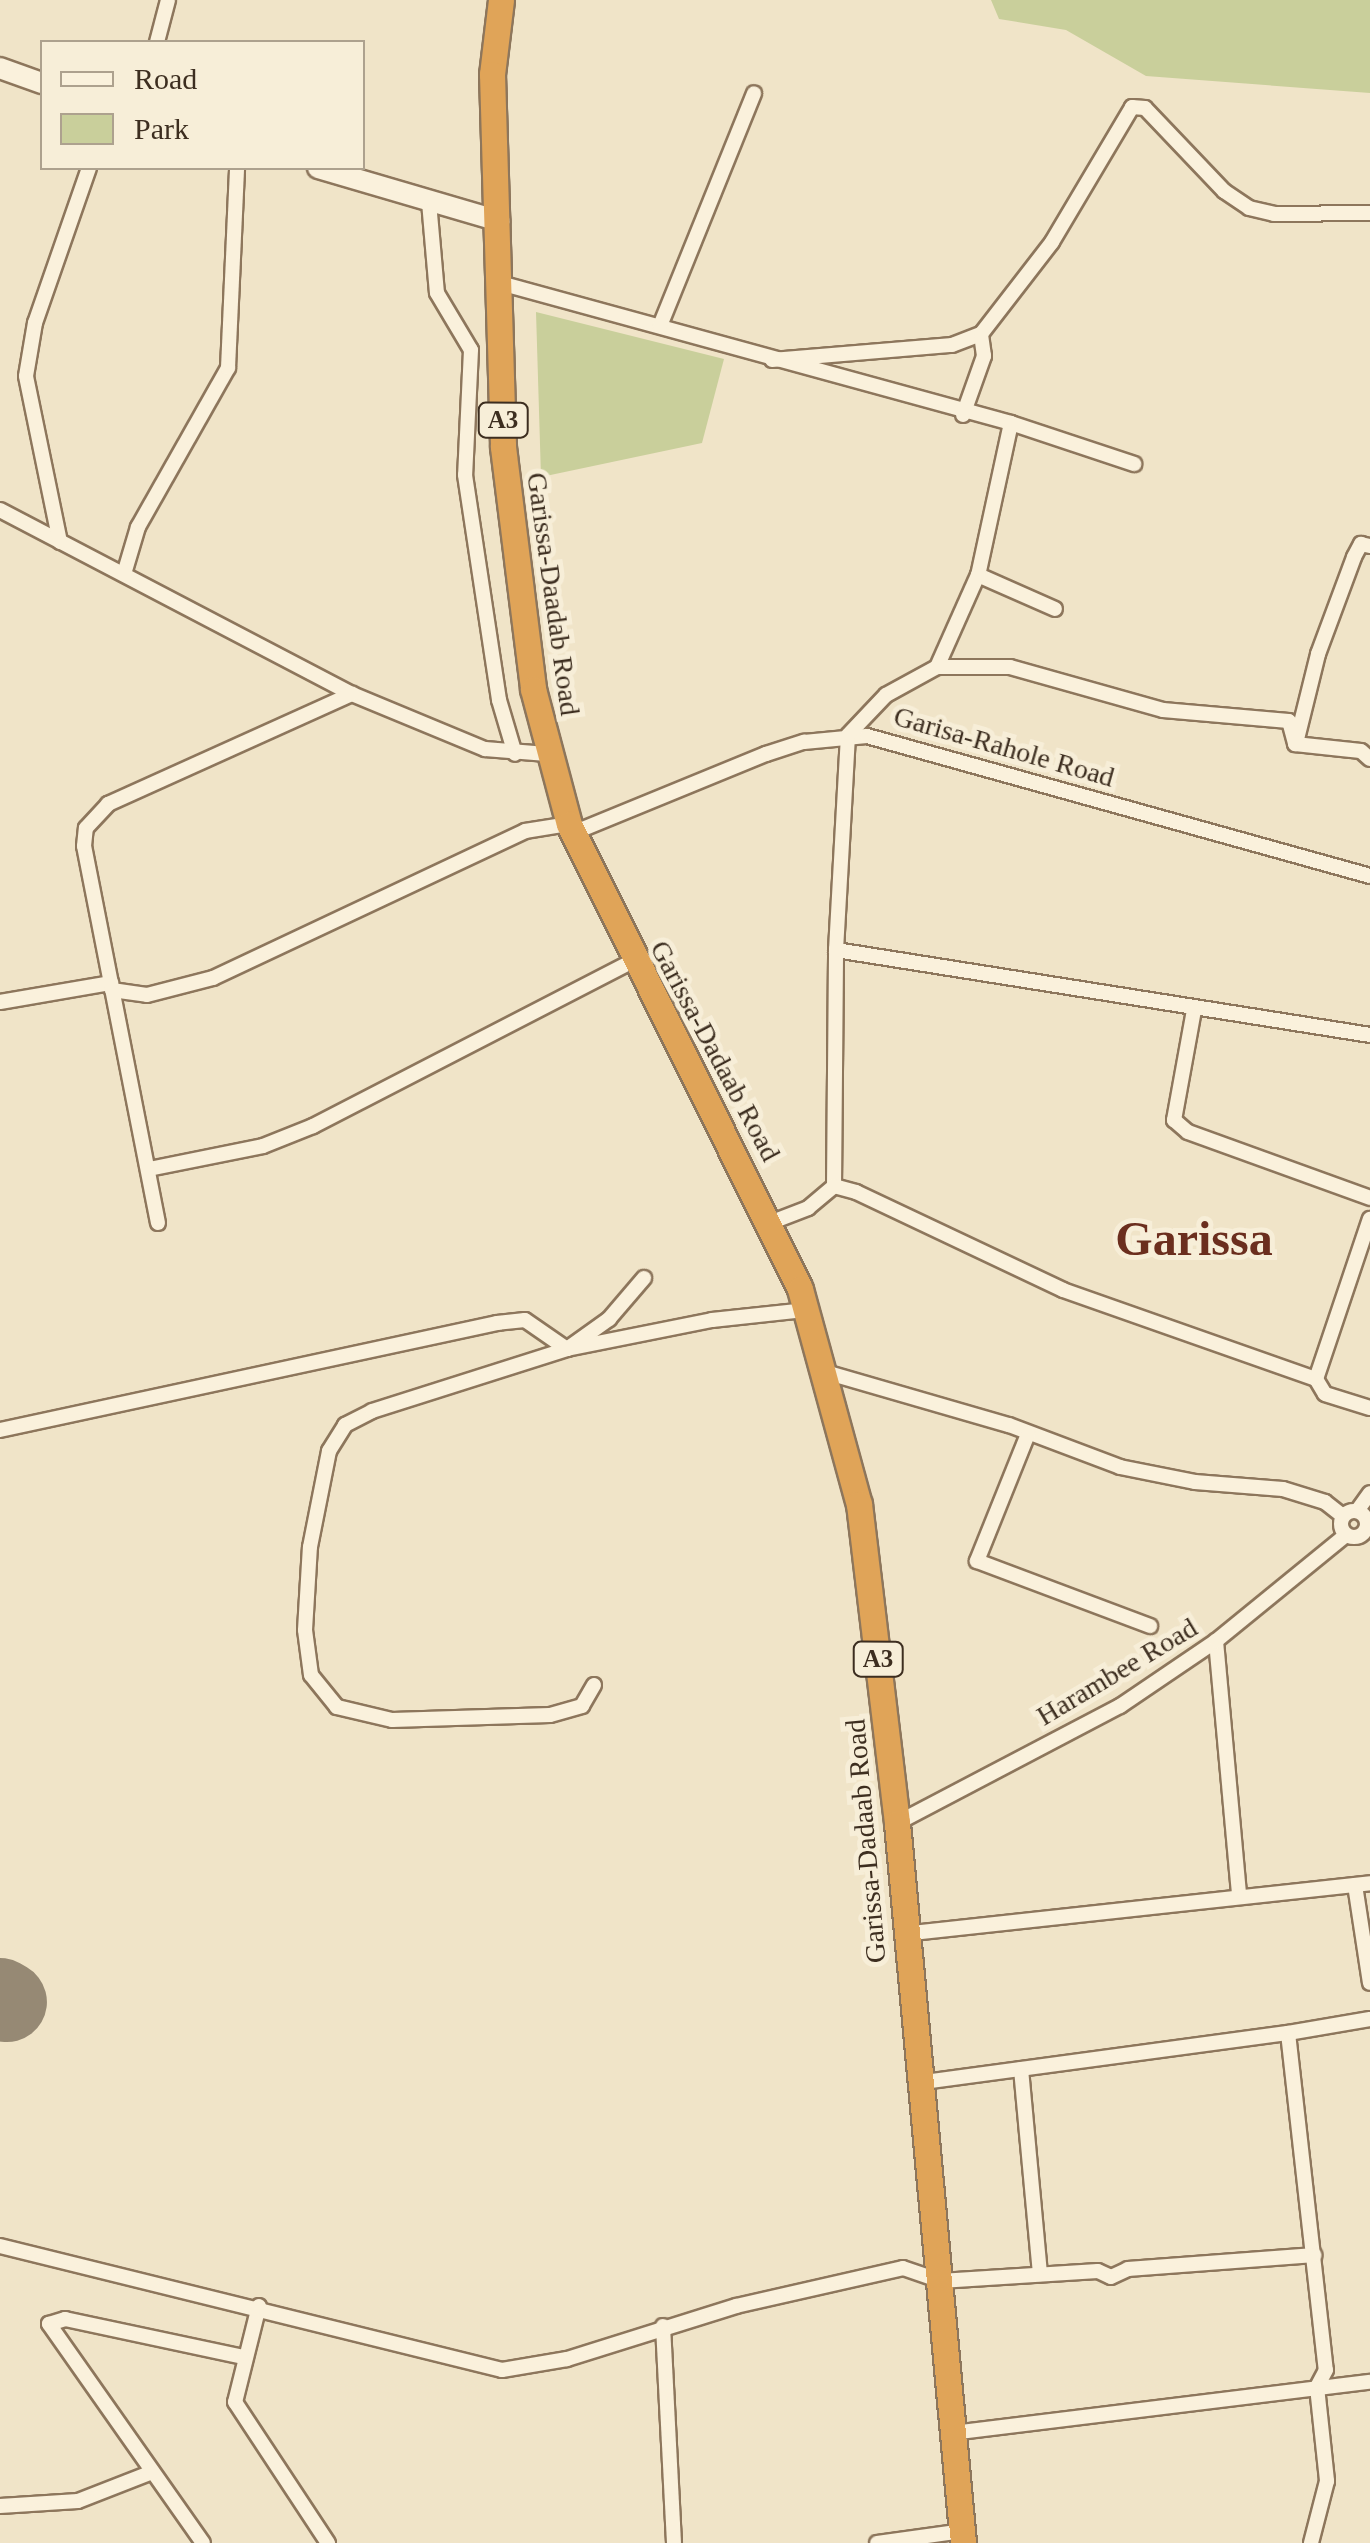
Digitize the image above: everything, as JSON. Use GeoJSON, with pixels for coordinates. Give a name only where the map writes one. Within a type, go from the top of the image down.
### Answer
{"type":"FeatureCollection","features":[{"type":"Feature","properties":{"kind":"highway","name":"Garissa-Daadab Road"},"geometry":{"type":"LineString","coordinates":[[500,0],[492,74],[499,221],[502,447],[513,558],[547,754],[571,829]]}},
{"type":"Feature","properties":{"kind":"highway","name":"Garissa-Dadaab Road"},"geometry":{"type":"LineString","coordinates":[[571,829],[632,962],[772,1222],[826,1372],[859,1504],[896,1823],[902,1934],[963,2537]]}},
{"type":"Feature","properties":{"kind":"street"},"geometry":{"type":"LineString","coordinates":[[157,40],[168,0]]}},
{"type":"Feature","properties":{"kind":"street"},"geometry":{"type":"LineString","coordinates":[[0,68],[40,83]]}},
{"type":"Feature","properties":{"kind":"street"},"geometry":{"type":"LineString","coordinates":[[660,326],[754,93]]}},
{"type":"Feature","properties":{"kind":"street"},"geometry":{"type":"LineString","coordinates":[[772,360],[952,345],[982,334],[1052,242],[1132,107],[1145,108],[1224,191],[1250,208],[1274,214],[1370,213]]}},
{"type":"Feature","properties":{"kind":"street"},"geometry":{"type":"LineString","coordinates":[[60,542],[26,400],[27,365],[87,170]]}},
{"type":"Feature","properties":{"kind":"street"},"geometry":{"type":"LineString","coordinates":[[124,574],[138,527],[228,368],[238,170]]}},
{"type":"Feature","properties":{"kind":"street"},"geometry":{"type":"LineString","coordinates":[[325,170],[499,221]]}},
{"type":"Feature","properties":{"kind":"street"},"geometry":{"type":"LineString","coordinates":[[429,202],[437,293],[472,350],[464,475],[499,700],[515,754]]}},
{"type":"Feature","properties":{"kind":"street"},"geometry":{"type":"LineString","coordinates":[[500,283],[963,415],[1010,423],[1134,464]]}},
{"type":"Feature","properties":{"kind":"street"},"geometry":{"type":"LineString","coordinates":[[963,415],[984,356],[982,334]]}},
{"type":"Feature","properties":{"kind":"street"},"geometry":{"type":"LineString","coordinates":[[937,668],[978,575],[1010,423]]}},
{"type":"Feature","properties":{"kind":"street"},"geometry":{"type":"LineString","coordinates":[[0,510],[352,694],[515,754],[547,754]]}},
{"type":"Feature","properties":{"kind":"street"},"geometry":{"type":"LineString","coordinates":[[1295,744],[1318,654],[1354,556],[1361,544],[1370,546]]}},
{"type":"Feature","properties":{"kind":"street"},"geometry":{"type":"LineString","coordinates":[[978,575],[1055,609]]}},
{"type":"Feature","properties":{"kind":"street"},"geometry":{"type":"LineString","coordinates":[[772,1222],[808,1208],[834,1186],[836,950],[848,736],[886,695],[937,668],[1010,667],[1164,710],[1290,721],[1295,744]]}},
{"type":"Feature","properties":{"kind":"street"},"geometry":{"type":"LineString","coordinates":[[158,1223],[84,846],[94,816],[352,694]]}},
{"type":"Feature","properties":{"kind":"street","name":"Garisa-Rahole Road"},"geometry":{"type":"LineString","coordinates":[[0,1002],[112,986],[147,995],[212,978],[525,831],[571,829],[766,754],[848,736],[910,743],[1370,876]]}},
{"type":"Feature","properties":{"kind":"street"},"geometry":{"type":"LineString","coordinates":[[1295,744],[1361,751],[1370,759]]}},
{"type":"Feature","properties":{"kind":"street"},"geometry":{"type":"LineString","coordinates":[[836,950],[1370,1036]]}},
{"type":"Feature","properties":{"kind":"street"},"geometry":{"type":"LineString","coordinates":[[148,1169],[263,1146],[313,1126],[632,962]]}},
{"type":"Feature","properties":{"kind":"street"},"geometry":{"type":"LineString","coordinates":[[1194,1010],[1174,1120],[1188,1132],[1370,1198]]}},
{"type":"Feature","properties":{"kind":"street"},"geometry":{"type":"LineString","coordinates":[[834,1186],[913,1215],[1063,1290],[1316,1379],[1325,1394],[1370,1408]]}},
{"type":"Feature","properties":{"kind":"street"},"geometry":{"type":"LineString","coordinates":[[1316,1379],[1370,1219]]}},
{"type":"Feature","properties":{"kind":"street"},"geometry":{"type":"LineString","coordinates":[[567,1349],[609,1319],[644,1278]]}},
{"type":"Feature","properties":{"kind":"street"},"geometry":{"type":"LineString","coordinates":[[594,1685],[582,1706],[550,1715],[392,1720],[337,1707],[311,1676],[305,1630],[310,1547],[329,1452],[345,1426],[372,1411],[567,1349],[712,1320],[806,1310]]}},
{"type":"Feature","properties":{"kind":"street"},"geometry":{"type":"LineString","coordinates":[[0,1430],[497,1322],[525,1320],[567,1349]]}},
{"type":"Feature","properties":{"kind":"street"},"geometry":{"type":"LineString","coordinates":[[826,1372],[1028,1434],[1120,1467],[1195,1482],[1283,1489],[1325,1502],[1359,1526]]}},
{"type":"Feature","properties":{"kind":"street"},"geometry":{"type":"LineString","coordinates":[[1028,1434],[977,1561],[1150,1626]]}},
{"type":"Feature","properties":{"kind":"street","name":"Harambee Road"},"geometry":{"type":"LineString","coordinates":[[896,1823],[944,1804],[1120,1706],[1216,1641],[1359,1526],[1370,1493]]}},
{"type":"Feature","properties":{"kind":"street"},"geometry":{"type":"LineString","coordinates":[[1216,1641],[1238,1895]]}},
{"type":"Feature","properties":{"kind":"street"},"geometry":{"type":"LineString","coordinates":[[902,1934],[1362,1884],[1370,1983]]}},
{"type":"Feature","properties":{"kind":"street"},"geometry":{"type":"LineString","coordinates":[[917,2083],[1370,2019]]}},
{"type":"Feature","properties":{"kind":"street"},"geometry":{"type":"LineString","coordinates":[[1288,2033],[1326,2370],[1317,2388],[1327,2481],[1311,2543]]}},
{"type":"Feature","properties":{"kind":"street"},"geometry":{"type":"LineString","coordinates":[[1021,2069],[1040,2274]]}},
{"type":"Feature","properties":{"kind":"street"},"geometry":{"type":"LineString","coordinates":[[0,2246],[259,2306],[481,2370],[567,2359],[663,2326],[903,2268],[940,2281],[1040,2274],[1110,2276],[1128,2268],[1216,2267],[1314,2255]]}},
{"type":"Feature","properties":{"kind":"street"},"geometry":{"type":"LineString","coordinates":[[259,2306],[235,2402],[328,2543]]}},
{"type":"Feature","properties":{"kind":"street"},"geometry":{"type":"LineString","coordinates":[[203,2543],[48,2324],[64,2318],[244,2357]]}},
{"type":"Feature","properties":{"kind":"street"},"geometry":{"type":"LineString","coordinates":[[663,2326],[674,2543]]}},
{"type":"Feature","properties":{"kind":"street"},"geometry":{"type":"LineString","coordinates":[[952,2433],[1370,2382]]}},
{"type":"Feature","properties":{"kind":"street"},"geometry":{"type":"LineString","coordinates":[[0,2506],[78,2501],[150,2473]]}},
{"type":"Feature","properties":{"kind":"street"},"geometry":{"type":"LineString","coordinates":[[876,2543],[963,2537]]}},
{"type":"Feature","properties":{"kind":"green space"},"geometry":{"type":"Polygon","coordinates":[[[991,0],[1370,0],[1370,93],[1146,76],[1066,30],[999,19],[991,0]]]}},
{"type":"Feature","properties":{"kind":"green space"},"geometry":{"type":"Polygon","coordinates":[[[536,312],[724,359],[702,443],[541,477],[536,312]]]}},
{"type":"Feature","properties":{"kind":"runway"},"geometry":{"type":"LineString","coordinates":[[0,1998],[7,2002]]}},
{"type":"Feature","properties":{"kind":"district","name":"Garissa"},"geometry":{"type":"Point","coordinates":[1194,1239]}}]}
